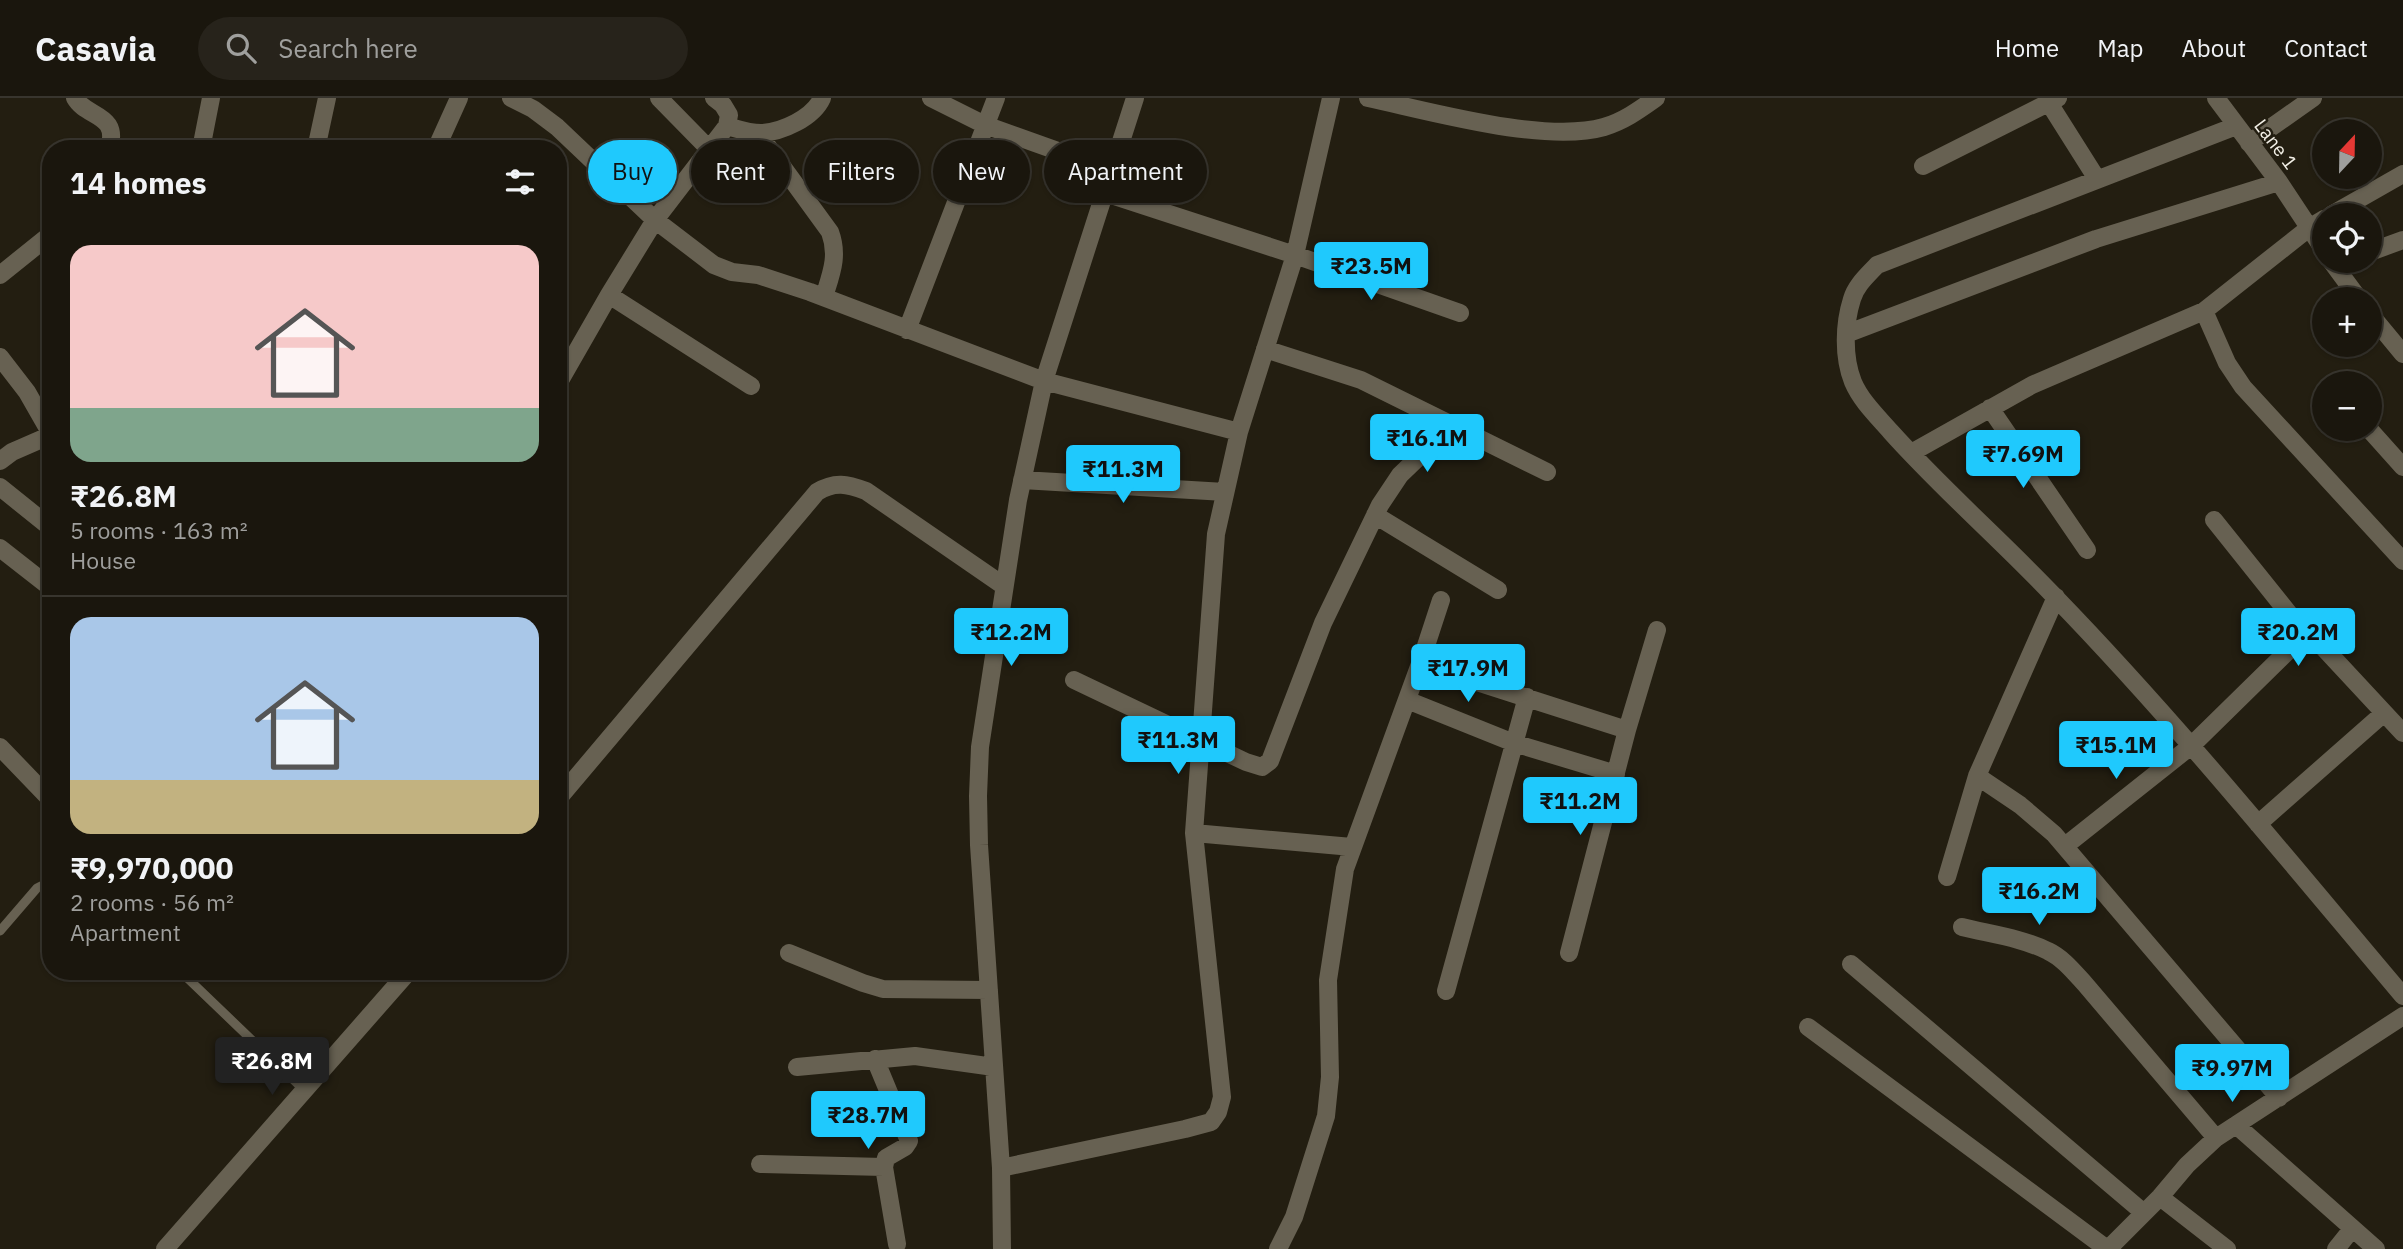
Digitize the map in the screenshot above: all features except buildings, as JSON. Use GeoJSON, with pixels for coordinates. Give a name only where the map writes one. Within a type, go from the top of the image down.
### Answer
{"type":"FeatureCollection","features":[{"type":"Feature","properties":{"kind":"street"},"geometry":{"type":"LineString","coordinates":[[75,98],[82,107],[97,113],[109,125],[111,140]]}},
{"type":"Feature","properties":{"kind":"street"},"geometry":{"type":"LineString","coordinates":[[203,140],[211,98]]}},
{"type":"Feature","properties":{"kind":"street"},"geometry":{"type":"LineString","coordinates":[[319,140],[327,98]]}},
{"type":"Feature","properties":{"kind":"street"},"geometry":{"type":"LineString","coordinates":[[440,140],[459,98]]}},
{"type":"Feature","properties":{"kind":"street"},"geometry":{"type":"LineString","coordinates":[[511,98],[533,109],[557,127],[655,219],[714,265],[732,272],[780,281],[1044,381],[1239,432]]}},
{"type":"Feature","properties":{"kind":"street"},"geometry":{"type":"LineString","coordinates":[[659,98],[700,140]]}},
{"type":"Feature","properties":{"kind":"street"},"geometry":{"type":"LineString","coordinates":[[713,98],[723,105],[729,115],[727,126],[716,140]]}},
{"type":"Feature","properties":{"kind":"street"},"geometry":{"type":"LineString","coordinates":[[727,126],[758,133],[774,132],[812,113],[822,98]]}},
{"type":"Feature","properties":{"kind":"street"},"geometry":{"type":"LineString","coordinates":[[931,98],[985,125],[1044,146]]}},
{"type":"Feature","properties":{"kind":"street"},"geometry":{"type":"LineString","coordinates":[[907,330],[996,98]]}},
{"type":"Feature","properties":{"kind":"street"},"geometry":{"type":"LineString","coordinates":[[1121,140],[1135,98]]}},
{"type":"Feature","properties":{"kind":"street"},"geometry":{"type":"LineString","coordinates":[[1001,1168],[1185,1129],[1211,1122],[1218,1112],[1222,1097],[1194,833],[1216,534],[1239,432],[1295,255],[1331,98]]}},
{"type":"Feature","properties":{"kind":"street"},"geometry":{"type":"LineString","coordinates":[[1368,98],[1525,129],[1570,132],[1602,128],[1628,118],[1656,98]]}},
{"type":"Feature","properties":{"kind":"street","name":"Lane 1"},"geometry":{"type":"LineString","coordinates":[[2216,98],[2279,182],[2312,219]]}},
{"type":"Feature","properties":{"kind":"street"},"geometry":{"type":"LineString","coordinates":[[2249,143],[2313,98]]}},
{"type":"Feature","properties":{"kind":"street"},"geometry":{"type":"LineString","coordinates":[[1923,166],[2054,100],[2097,179]]}},
{"type":"Feature","properties":{"kind":"street"},"geometry":{"type":"LineString","coordinates":[[2236,126],[1877,265],[1852,297],[1846,334],[1847,361],[1853,383],[1866,403],[1910,453],[2056,597],[2191,746],[2403,996]]}},
{"type":"Feature","properties":{"kind":"street"},"geometry":{"type":"LineString","coordinates":[[758,133],[830,232],[835,245],[835,259],[824,297]]}},
{"type":"Feature","properties":{"kind":"street"},"geometry":{"type":"LineString","coordinates":[[567,368],[655,219],[691,172]]}},
{"type":"Feature","properties":{"kind":"street"},"geometry":{"type":"LineString","coordinates":[[2352,203],[2403,174]]}},
{"type":"Feature","properties":{"kind":"street"},"geometry":{"type":"LineString","coordinates":[[1846,334],[2096,239],[2279,182]]}},
{"type":"Feature","properties":{"kind":"street"},"geometry":{"type":"LineString","coordinates":[[1002,1249],[1001,1168],[978,796],[980,747],[1022,480],[1044,381],[1102,203]]}},
{"type":"Feature","properties":{"kind":"street"},"geometry":{"type":"LineString","coordinates":[[1136,203],[1460,313]]}},
{"type":"Feature","properties":{"kind":"street"},"geometry":{"type":"LineString","coordinates":[[1910,453],[2032,384],[2204,311],[2312,227]]}},
{"type":"Feature","properties":{"kind":"street"},"geometry":{"type":"LineString","coordinates":[[2382,248],[2403,240]]}},
{"type":"Feature","properties":{"kind":"street"},"geometry":{"type":"LineString","coordinates":[[0,275],[42,241]]}},
{"type":"Feature","properties":{"kind":"street"},"geometry":{"type":"LineString","coordinates":[[608,295],[751,386]]}},
{"type":"Feature","properties":{"kind":"street"},"geometry":{"type":"LineString","coordinates":[[2204,311],[2227,363],[2243,387],[2403,561]]}},
{"type":"Feature","properties":{"kind":"street"},"geometry":{"type":"LineString","coordinates":[[2382,329],[2403,354]]}},
{"type":"Feature","properties":{"kind":"street"},"geometry":{"type":"LineString","coordinates":[[1265,349],[1361,380],[1548,472]]}},
{"type":"Feature","properties":{"kind":"street"},"geometry":{"type":"LineString","coordinates":[[0,357],[27,392],[42,419]]}},
{"type":"Feature","properties":{"kind":"street"},"geometry":{"type":"LineString","coordinates":[[1990,408],[2087,550]]}},
{"type":"Feature","properties":{"kind":"street"},"geometry":{"type":"LineString","coordinates":[[1074,680],[1246,762],[1262,766],[1270,761],[1323,623],[1375,515],[1400,475],[1452,425]]}},
{"type":"Feature","properties":{"kind":"street"},"geometry":{"type":"LineString","coordinates":[[0,461],[12,452],[42,439]]}},
{"type":"Feature","properties":{"kind":"street"},"geometry":{"type":"LineString","coordinates":[[2380,441],[2403,467]]}},
{"type":"Feature","properties":{"kind":"street"},"geometry":{"type":"LineString","coordinates":[[1022,480],[1225,492]]}},
{"type":"Feature","properties":{"kind":"street"},"geometry":{"type":"LineString","coordinates":[[567,788],[817,492],[829,485],[845,483],[866,491],[1004,586]]}},
{"type":"Feature","properties":{"kind":"street"},"geometry":{"type":"LineString","coordinates":[[0,487],[42,521]]}},
{"type":"Feature","properties":{"kind":"street"},"geometry":{"type":"LineString","coordinates":[[1375,515],[1498,590]]}},
{"type":"Feature","properties":{"kind":"street"},"geometry":{"type":"LineString","coordinates":[[2214,520],[2310,640],[2323,647],[2403,733]]}},
{"type":"Feature","properties":{"kind":"street"},"geometry":{"type":"LineString","coordinates":[[0,548],[42,581]]}},
{"type":"Feature","properties":{"kind":"street"},"geometry":{"type":"LineString","coordinates":[[1947,877],[1976,776],[2056,597]]}},
{"type":"Feature","properties":{"kind":"street"},"geometry":{"type":"LineString","coordinates":[[1278,1249],[1294,1217],[1326,1116],[1330,1077],[1328,980],[1340,896],[1352,847],[1441,600]]}},
{"type":"Feature","properties":{"kind":"street"},"geometry":{"type":"LineString","coordinates":[[1569,953],[1627,730],[1657,630]]}},
{"type":"Feature","properties":{"kind":"street"},"geometry":{"type":"LineString","coordinates":[[2065,846],[2191,746],[2296,643],[2310,640]]}},
{"type":"Feature","properties":{"kind":"street"},"geometry":{"type":"LineString","coordinates":[[1421,661],[1455,675],[1627,730]]}},
{"type":"Feature","properties":{"kind":"street"},"geometry":{"type":"LineString","coordinates":[[1446,991],[1527,697]]}},
{"type":"Feature","properties":{"kind":"street"},"geometry":{"type":"LineString","coordinates":[[1407,700],[1514,743],[1616,774]]}},
{"type":"Feature","properties":{"kind":"street"},"geometry":{"type":"LineString","coordinates":[[2258,824],[2384,713]]}},
{"type":"Feature","properties":{"kind":"street"},"geometry":{"type":"LineString","coordinates":[[0,747],[42,791]]}},
{"type":"Feature","properties":{"kind":"street"},"geometry":{"type":"LineString","coordinates":[[1976,776],[2020,804],[2065,846],[2279,1098]]}},
{"type":"Feature","properties":{"kind":"street"},"geometry":{"type":"LineString","coordinates":[[1194,833],[1352,847]]}},
{"type":"Feature","properties":{"kind":"street"},"geometry":{"type":"LineString","coordinates":[[1962,927],[2030,944],[2049,951],[2064,961],[2216,1138]]}},
{"type":"Feature","properties":{"kind":"street"},"geometry":{"type":"LineString","coordinates":[[789,953],[863,984],[883,989],[989,990]]}},
{"type":"Feature","properties":{"kind":"street"},"geometry":{"type":"LineString","coordinates":[[1852,964],[2144,1213]]}},
{"type":"Feature","properties":{"kind":"street"},"geometry":{"type":"LineString","coordinates":[[165,1249],[401,980]]}},
{"type":"Feature","properties":{"kind":"street"},"geometry":{"type":"LineString","coordinates":[[1808,1027],[2108,1249],[2216,1138],[2403,1016]]}},
{"type":"Feature","properties":{"kind":"street"},"geometry":{"type":"LineString","coordinates":[[797,1066],[915,1056],[994,1067]]}},
{"type":"Feature","properties":{"kind":"street"},"geometry":{"type":"LineString","coordinates":[[875,1059],[909,1141],[905,1147],[886,1158],[884,1167],[897,1244]]}},
{"type":"Feature","properties":{"kind":"street"},"geometry":{"type":"LineString","coordinates":[[2236,1125],[2376,1249]]}},
{"type":"Feature","properties":{"kind":"street"},"geometry":{"type":"LineString","coordinates":[[760,1164],[884,1167]]}},
{"type":"Feature","properties":{"kind":"street"},"geometry":{"type":"LineString","coordinates":[[2160,1196],[2227,1249]]}},
{"type":"Feature","properties":{"kind":"street"},"geometry":{"type":"LineString","coordinates":[[2336,1249],[2352,1229]]}},
{"type":"Feature","properties":{"kind":"lane"},"geometry":{"type":"LineString","coordinates":[[0,931],[42,886]]}},
{"type":"Feature","properties":{"kind":"lane"},"geometry":{"type":"LineString","coordinates":[[189,980],[304,1090]]}}]}
